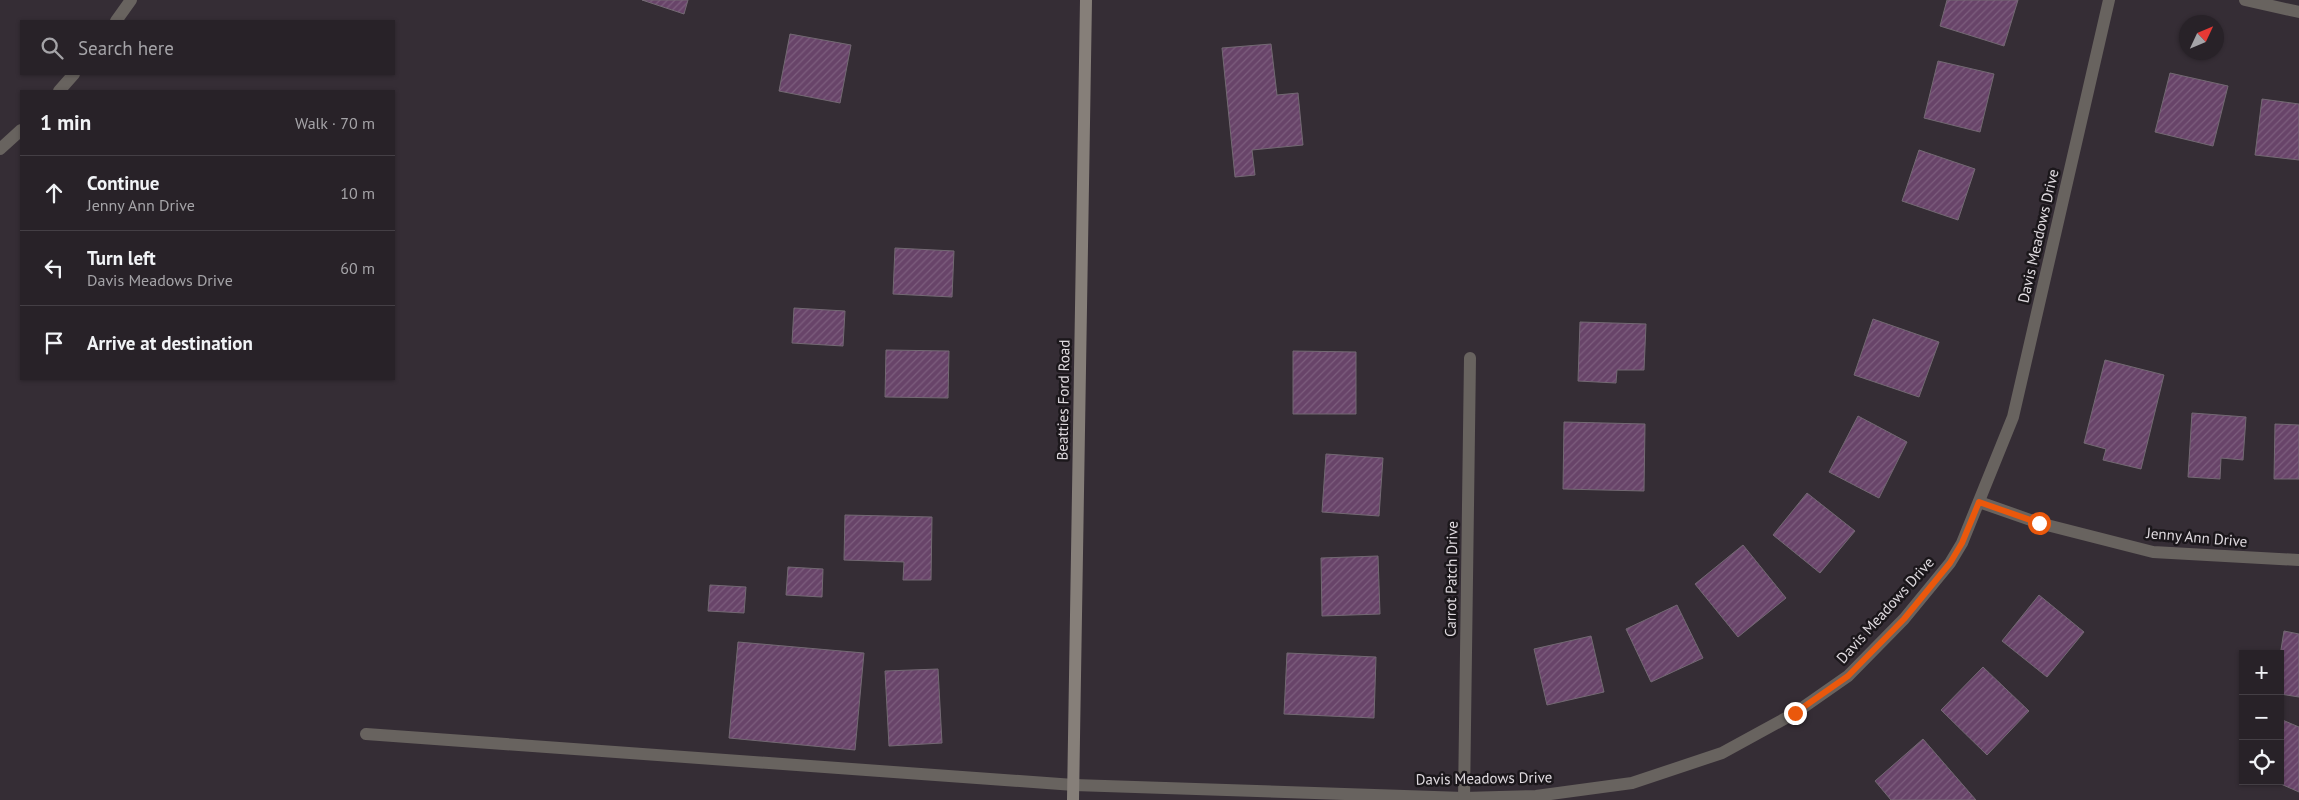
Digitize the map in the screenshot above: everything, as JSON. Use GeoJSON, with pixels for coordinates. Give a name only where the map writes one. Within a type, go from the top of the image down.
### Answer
{"type":"FeatureCollection","features":[{"type":"Feature","properties":{"kind":"main road","name":"Beatties Ford Road"},"geometry":{"type":"LineString","coordinates":[[1073,800],[1086,0]]}},
{"type":"Feature","properties":{"kind":"street"},"geometry":{"type":"LineString","coordinates":[[117,20],[131,0]]}},
{"type":"Feature","properties":{"kind":"street","name":"Davis Meadows Drive"},"geometry":{"type":"LineString","coordinates":[[366,734],[1074,785],[1464,799],[1536,796],[1632,783],[1722,753],[1795,713],[1848,676],[1904,619],[1950,563],[1962,543],[2014,417],[2109,0]]}},
{"type":"Feature","properties":{"kind":"street"},"geometry":{"type":"LineString","coordinates":[[2245,0],[2299,12]]}},
{"type":"Feature","properties":{"kind":"street"},"geometry":{"type":"LineString","coordinates":[[60,90],[73,75]]}},
{"type":"Feature","properties":{"kind":"street"},"geometry":{"type":"LineString","coordinates":[[0,149],[20,131]]}},
{"type":"Feature","properties":{"kind":"street","name":"Carrot Patch Drive"},"geometry":{"type":"LineString","coordinates":[[1464,799],[1470,358]]}},
{"type":"Feature","properties":{"kind":"street","name":"Jenny Ann Drive"},"geometry":{"type":"LineString","coordinates":[[1979,502],[2039,523],[2154,552],[2299,560]]}},
{"type":"Feature","properties":{"kind":"building"},"geometry":{"type":"Polygon","coordinates":[[[642,0],[688,0],[684,14],[642,0]]]}},
{"type":"Feature","properties":{"kind":"building"},"geometry":{"type":"Polygon","coordinates":[[[1947,0],[2018,0],[2004,46],[1940,26],[1947,0]]]}},
{"type":"Feature","properties":{"kind":"building"},"geometry":{"type":"Polygon","coordinates":[[[790,34],[851,45],[840,103],[779,91],[790,34]]]}},
{"type":"Feature","properties":{"kind":"building"},"geometry":{"type":"Polygon","coordinates":[[[1271,44],[1277,95],[1298,93],[1303,145],[1252,150],[1255,175],[1235,177],[1222,48],[1271,44]]]}},
{"type":"Feature","properties":{"kind":"building"},"geometry":{"type":"Polygon","coordinates":[[[1938,61],[1994,74],[1980,132],[1924,118],[1938,61]]]}},
{"type":"Feature","properties":{"kind":"building"},"geometry":{"type":"Polygon","coordinates":[[[2170,73],[2228,86],[2213,146],[2155,132],[2170,73]]]}},
{"type":"Feature","properties":{"kind":"building"},"geometry":{"type":"Polygon","coordinates":[[[2262,99],[2299,104],[2299,160],[2255,155],[2262,99]]]}},
{"type":"Feature","properties":{"kind":"building"},"geometry":{"type":"Polygon","coordinates":[[[1919,150],[1975,169],[1958,220],[1902,201],[1919,150]]]}},
{"type":"Feature","properties":{"kind":"building"},"geometry":{"type":"Polygon","coordinates":[[[895,248],[954,251],[952,297],[893,294],[895,248]]]}},
{"type":"Feature","properties":{"kind":"building"},"geometry":{"type":"Polygon","coordinates":[[[794,308],[845,311],[843,346],[792,343],[794,308]]]}},
{"type":"Feature","properties":{"kind":"building"},"geometry":{"type":"Polygon","coordinates":[[[1873,319],[1939,342],[1919,397],[1854,375],[1873,319]]]}},
{"type":"Feature","properties":{"kind":"building"},"geometry":{"type":"Polygon","coordinates":[[[1580,322],[1646,324],[1644,370],[1617,370],[1616,383],[1578,381],[1580,322]]]}},
{"type":"Feature","properties":{"kind":"building"},"geometry":{"type":"Polygon","coordinates":[[[886,350],[949,351],[948,398],[885,397],[886,350]]]}},
{"type":"Feature","properties":{"kind":"building"},"geometry":{"type":"Polygon","coordinates":[[[1293,351],[1356,352],[1356,414],[1293,414],[1293,351]]]}},
{"type":"Feature","properties":{"kind":"building"},"geometry":{"type":"Polygon","coordinates":[[[2105,360],[2164,375],[2141,469],[2103,460],[2106,449],[2084,443],[2105,360]]]}},
{"type":"Feature","properties":{"kind":"building"},"geometry":{"type":"Polygon","coordinates":[[[2192,413],[2246,417],[2243,460],[2221,458],[2220,479],[2188,477],[2192,413]]]}},
{"type":"Feature","properties":{"kind":"building"},"geometry":{"type":"Polygon","coordinates":[[[1858,416],[1907,442],[1879,498],[1829,472],[1858,416]]]}},
{"type":"Feature","properties":{"kind":"building"},"geometry":{"type":"Polygon","coordinates":[[[1564,422],[1645,424],[1644,491],[1563,489],[1564,422]]]}},
{"type":"Feature","properties":{"kind":"building"},"geometry":{"type":"Polygon","coordinates":[[[2275,424],[2299,425],[2299,479],[2274,479],[2275,424]]]}},
{"type":"Feature","properties":{"kind":"building"},"geometry":{"type":"Polygon","coordinates":[[[1326,454],[1383,458],[1379,516],[1322,512],[1326,454]]]}},
{"type":"Feature","properties":{"kind":"building"},"geometry":{"type":"Polygon","coordinates":[[[1807,493],[1855,531],[1820,573],[1773,535],[1807,493]]]}},
{"type":"Feature","properties":{"kind":"building"},"geometry":{"type":"Polygon","coordinates":[[[845,515],[932,517],[931,580],[903,580],[904,562],[844,560],[845,515]]]}},
{"type":"Feature","properties":{"kind":"building"},"geometry":{"type":"Polygon","coordinates":[[[1743,545],[1786,598],[1738,637],[1695,584],[1743,545]]]}},
{"type":"Feature","properties":{"kind":"building"},"geometry":{"type":"Polygon","coordinates":[[[1378,556],[1380,614],[1322,616],[1321,558],[1378,556]]]}},
{"type":"Feature","properties":{"kind":"building"},"geometry":{"type":"Polygon","coordinates":[[[788,567],[823,569],[822,597],[786,595],[788,567]]]}},
{"type":"Feature","properties":{"kind":"building"},"geometry":{"type":"Polygon","coordinates":[[[710,585],[746,587],[744,613],[708,611],[710,585]]]}},
{"type":"Feature","properties":{"kind":"building"},"geometry":{"type":"Polygon","coordinates":[[[2039,595],[2084,632],[2047,677],[2002,641],[2039,595]]]}},
{"type":"Feature","properties":{"kind":"building"},"geometry":{"type":"Polygon","coordinates":[[[1677,605],[1703,658],[1651,682],[1626,629],[1677,605]]]}},
{"type":"Feature","properties":{"kind":"building"},"geometry":{"type":"Polygon","coordinates":[[[2284,631],[2299,634],[2299,697],[2284,695],[2284,650],[2281,650],[2284,631]]]}},
{"type":"Feature","properties":{"kind":"building"},"geometry":{"type":"Polygon","coordinates":[[[1591,636],[1604,692],[1547,705],[1534,649],[1591,636]]]}},
{"type":"Feature","properties":{"kind":"building"},"geometry":{"type":"Polygon","coordinates":[[[738,642],[864,653],[855,750],[729,738],[738,642]]]}},
{"type":"Feature","properties":{"kind":"building"},"geometry":{"type":"Polygon","coordinates":[[[1287,653],[1376,657],[1374,718],[1284,714],[1287,653]]]}},
{"type":"Feature","properties":{"kind":"building"},"geometry":{"type":"Polygon","coordinates":[[[1983,667],[2029,711],[1987,755],[1941,710],[1983,667]]]}},
{"type":"Feature","properties":{"kind":"building"},"geometry":{"type":"Polygon","coordinates":[[[938,669],[942,743],[889,746],[885,671],[938,669]]]}},
{"type":"Feature","properties":{"kind":"building"},"geometry":{"type":"Polygon","coordinates":[[[2284,721],[2299,727],[2299,792],[2283,785],[2284,721]]]}},
{"type":"Feature","properties":{"kind":"building"},"geometry":{"type":"Polygon","coordinates":[[[1923,739],[1976,800],[1891,800],[1875,781],[1923,739]]]}},
{"type":"Feature","properties":{"kind":"route"},"geometry":{"type":"LineString","coordinates":[[1795,713],[1848,676],[1904,619],[1950,563],[1962,543],[1979,502],[2039,523]]}}]}
